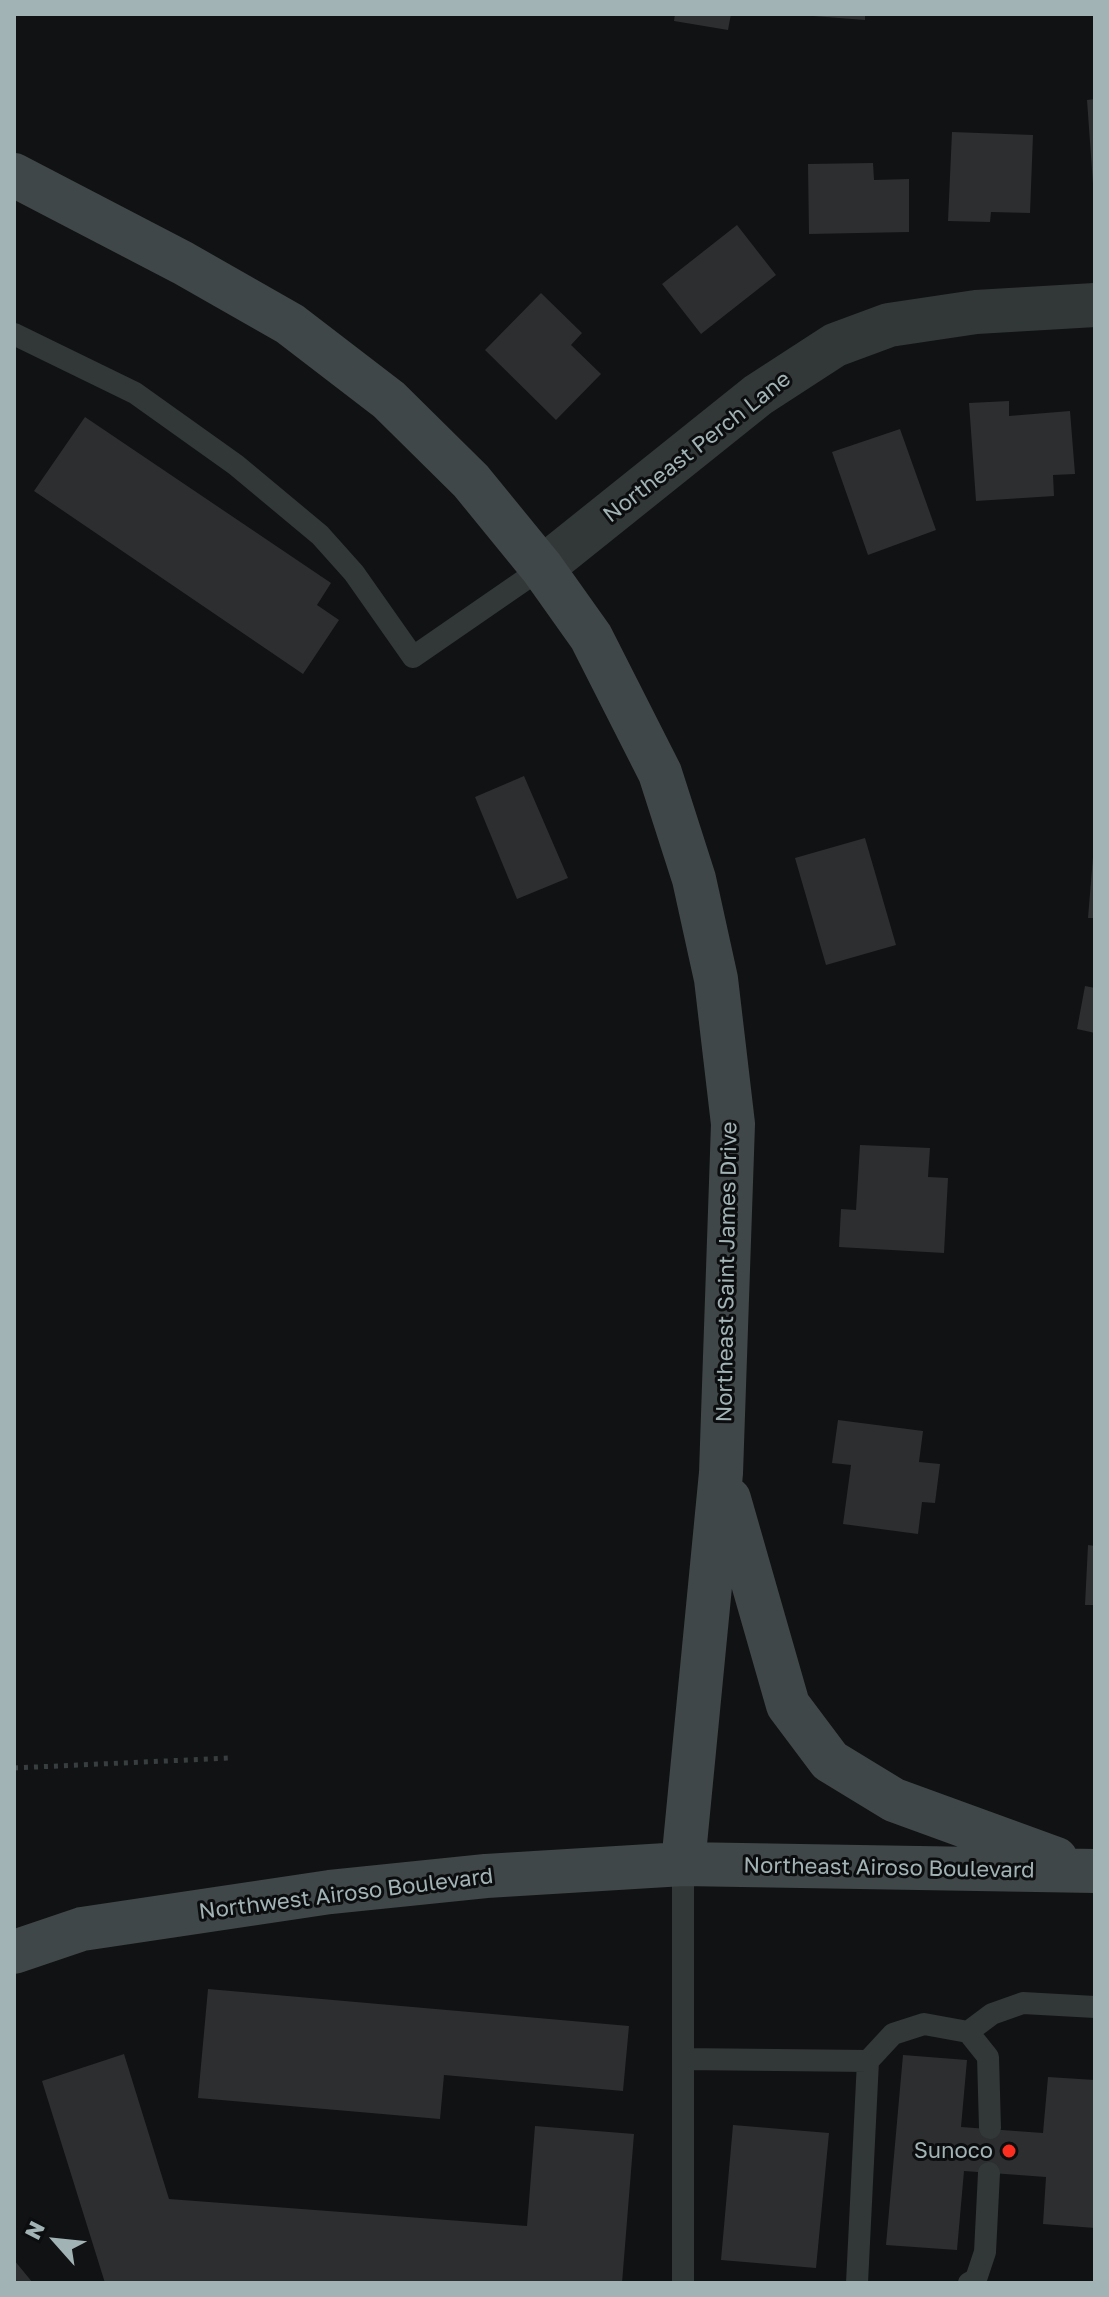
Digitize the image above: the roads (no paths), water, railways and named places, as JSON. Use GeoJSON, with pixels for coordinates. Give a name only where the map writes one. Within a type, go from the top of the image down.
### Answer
{"type":"FeatureCollection","features":[{"type":"Feature","properties":{"kind":"main road","name":"Northeast Saint James Drive"},"geometry":{"type":"LineString","coordinates":[[14,175],[183,263],[290,324],[389,400],[471,481],[542,568],[591,637],[660,773],[694,879],[716,979],[733,1124],[721,1473],[683,1864]]}},
{"type":"Feature","properties":{"kind":"main road"},"geometry":{"type":"LineString","coordinates":[[721,1473],[788,1705],[830,1761],[894,1800],[1092,1871]]}},
{"type":"Feature","properties":{"kind":"main road","name":"Northeast Airoso Boulevard"},"geometry":{"type":"LineString","coordinates":[[683,1864],[1092,1871]]}},
{"type":"Feature","properties":{"kind":"main road","name":"Northwest Airoso Boulevard"},"geometry":{"type":"LineString","coordinates":[[14,1952],[82,1929],[330,1892],[486,1876],[683,1864]]}},
{"type":"Feature","properties":{"kind":"street","name":"Northeast Perch Lane"},"geometry":{"type":"LineString","coordinates":[[542,568],[758,395],[835,345],[889,325],[976,312],[1095,305]]}},
{"type":"Feature","properties":{"kind":"lane"},"geometry":{"type":"LineString","coordinates":[[14,334],[135,393],[236,465],[320,535],[354,573],[413,657],[542,568]]}},
{"type":"Feature","properties":{"kind":"lane"},"geometry":{"type":"LineString","coordinates":[[683,1864],[683,2283]]}},
{"type":"Feature","properties":{"kind":"lane"},"geometry":{"type":"LineString","coordinates":[[968,2032],[992,2014],[1023,2003],[1095,2007]]}},
{"type":"Feature","properties":{"kind":"lane"},"geometry":{"type":"LineString","coordinates":[[857,2283],[868,2061],[893,2034],[924,2024],[968,2032],[988,2057],[990,2128]]}},
{"type":"Feature","properties":{"kind":"lane"},"geometry":{"type":"LineString","coordinates":[[684,2059],[868,2061]]}},
{"type":"Feature","properties":{"kind":"lane"},"geometry":{"type":"LineString","coordinates":[[977,2282],[985,2252],[989,2173]]}},
{"type":"Feature","properties":{"kind":"place","name":"Sunoco"},"geometry":{"type":"Point","coordinates":[1009,2151]}}]}
